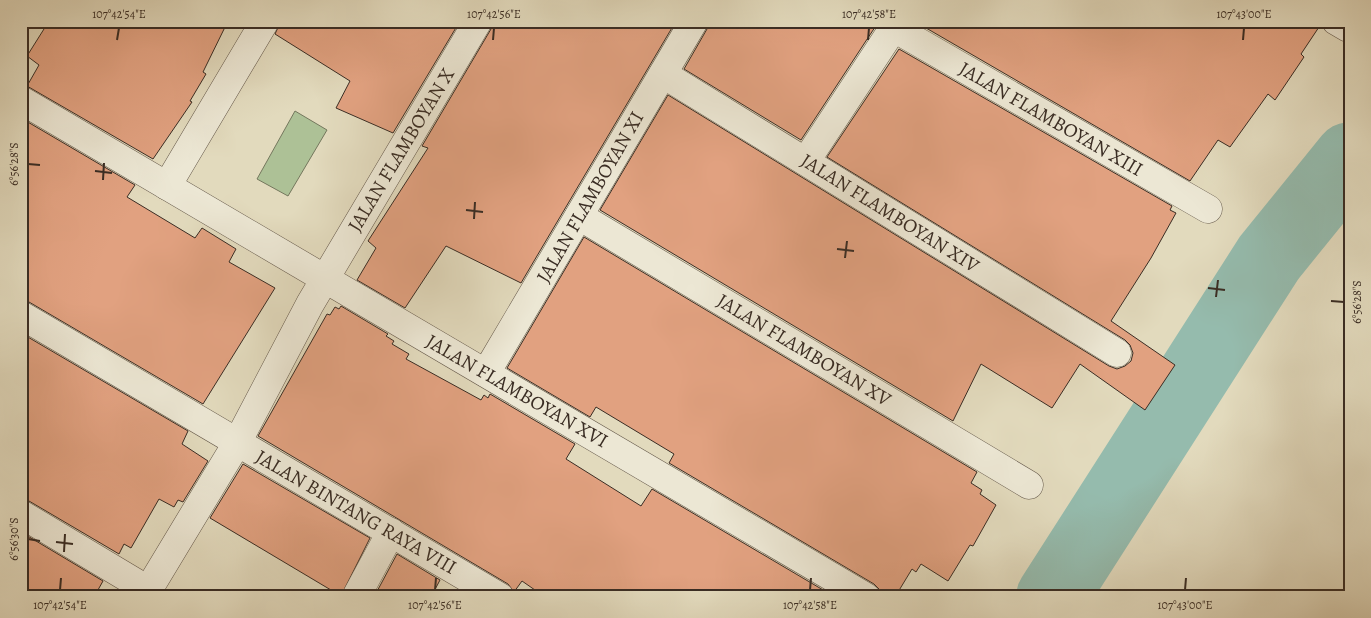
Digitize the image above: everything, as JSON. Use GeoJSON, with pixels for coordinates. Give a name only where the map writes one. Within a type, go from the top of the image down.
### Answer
{"type":"FeatureCollection","features":[{"type":"Feature","properties":{"kind":"street"},"geometry":{"type":"LineString","coordinates":[[167,186],[265,21]]}},
{"type":"Feature","properties":{"kind":"street","name":"JALAN FLAMBOYAN X"},"geometry":{"type":"LineString","coordinates":[[146,593],[237,443],[325,279],[478,21]]}},
{"type":"Feature","properties":{"kind":"street","name":"JALAN FLAMBOYAN XI"},"geometry":{"type":"LineString","coordinates":[[486,373],[694,21]]}},
{"type":"Feature","properties":{"kind":"street"},"geometry":{"type":"LineString","coordinates":[[806,161],[896,24]]}},
{"type":"Feature","properties":{"kind":"street","name":"JALAN FLAMBOYAN XIII"},"geometry":{"type":"LineString","coordinates":[[896,24],[1208,209]]}},
{"type":"Feature","properties":{"kind":"street","name":"JALAN FLAMBOYAN XIV"},"geometry":{"type":"LineString","coordinates":[[663,74],[1117,352]]}},
{"type":"Feature","properties":{"kind":"street","name":"JALAN FLAMBOYAN XVI"},"geometry":{"type":"LineString","coordinates":[[21,100],[866,597]]}},
{"type":"Feature","properties":{"kind":"street","name":"JALAN FLAMBOYAN XV"},"geometry":{"type":"LineString","coordinates":[[579,216],[1029,485]]}},
{"type":"Feature","properties":{"kind":"street","name":"JALAN BINTANG RAYA VIII"},"geometry":{"type":"LineString","coordinates":[[21,315],[500,597]]}},
{"type":"Feature","properties":{"kind":"street"},"geometry":{"type":"LineString","coordinates":[[21,514],[146,593]]}},
{"type":"Feature","properties":{"kind":"street"},"geometry":{"type":"LineString","coordinates":[[356,597],[391,532]]}},
{"type":"Feature","properties":{"kind":"green space"},"geometry":{"type":"Polygon","coordinates":[[[295,111],[327,130],[288,196],[257,179],[295,111]]]}},
{"type":"Feature","properties":{"kind":"building"},"geometry":{"type":"Polygon","coordinates":[[[49,21],[228,21],[203,72],[206,74],[190,101],[192,102],[153,159],[27,86],[39,65],[27,56],[49,21]]]}},
{"type":"Feature","properties":{"kind":"building"},"geometry":{"type":"Polygon","coordinates":[[[281,21],[460,21],[393,133],[336,108],[350,81],[275,34],[281,21]]]}},
{"type":"Feature","properties":{"kind":"building"},"geometry":{"type":"Polygon","coordinates":[[[494,21],[676,21],[521,283],[446,246],[405,308],[357,280],[376,248],[368,241],[428,148],[422,146],[494,21]]]}},
{"type":"Feature","properties":{"kind":"building"},"geometry":{"type":"Polygon","coordinates":[[[710,21],[879,21],[801,140],[684,69],[710,21]]]}},
{"type":"Feature","properties":{"kind":"building"},"geometry":{"type":"Polygon","coordinates":[[[914,21],[1320,21],[1321,24],[1301,54],[1304,57],[1275,100],[1268,94],[1230,147],[1218,140],[1190,181],[914,21]]]}},
{"type":"Feature","properties":{"kind":"building"},"geometry":{"type":"Polygon","coordinates":[[[899,49],[1172,206],[1170,210],[1176,213],[1151,258],[1111,321],[1175,365],[1145,410],[1080,364],[1052,408],[981,364],[953,421],[600,210],[668,95],[1109,366],[1117,369],[1125,366],[1131,361],[1133,353],[1130,345],[1125,340],[827,157],[899,49]]]}},
{"type":"Feature","properties":{"kind":"building"},"geometry":{"type":"Polygon","coordinates":[[[21,118],[135,185],[127,197],[195,238],[202,228],[236,249],[229,262],[275,288],[203,404],[21,299],[21,118]]]}},
{"type":"Feature","properties":{"kind":"building"},"geometry":{"type":"Polygon","coordinates":[[[584,237],[977,472],[971,483],[982,490],[980,494],[996,505],[973,546],[970,545],[948,581],[921,564],[916,572],[912,569],[895,597],[882,597],[879,589],[874,584],[669,463],[674,454],[596,407],[590,417],[507,368],[584,237]]]}},
{"type":"Feature","properties":{"kind":"building"},"geometry":{"type":"Polygon","coordinates":[[[341,306],[388,334],[386,336],[394,341],[392,344],[409,354],[406,359],[481,400],[484,395],[488,398],[490,394],[575,444],[566,459],[641,506],[652,489],[835,597],[545,597],[522,581],[514,592],[508,584],[258,436],[327,314],[330,315],[335,307],[339,309],[341,306]]]}},
{"type":"Feature","properties":{"kind":"building"},"geometry":{"type":"Polygon","coordinates":[[[21,333],[188,431],[182,444],[208,461],[183,502],[178,500],[174,507],[159,499],[131,548],[124,544],[119,554],[21,498],[21,333]]]}},
{"type":"Feature","properties":{"kind":"building"},"geometry":{"type":"Polygon","coordinates":[[[243,464],[370,538],[341,596],[210,518],[243,464]]]}},
{"type":"Feature","properties":{"kind":"building"},"geometry":{"type":"Polygon","coordinates":[[[21,532],[103,581],[94,597],[21,597],[21,532]]]}},
{"type":"Feature","properties":{"kind":"building"},"geometry":{"type":"Polygon","coordinates":[[[397,554],[440,580],[431,597],[374,597],[397,554]]]}},
{"type":"Feature","properties":{"kind":"waterway"},"geometry":{"type":"LineString","coordinates":[[1052,597],[1269,258],[1350,158]]}}]}
